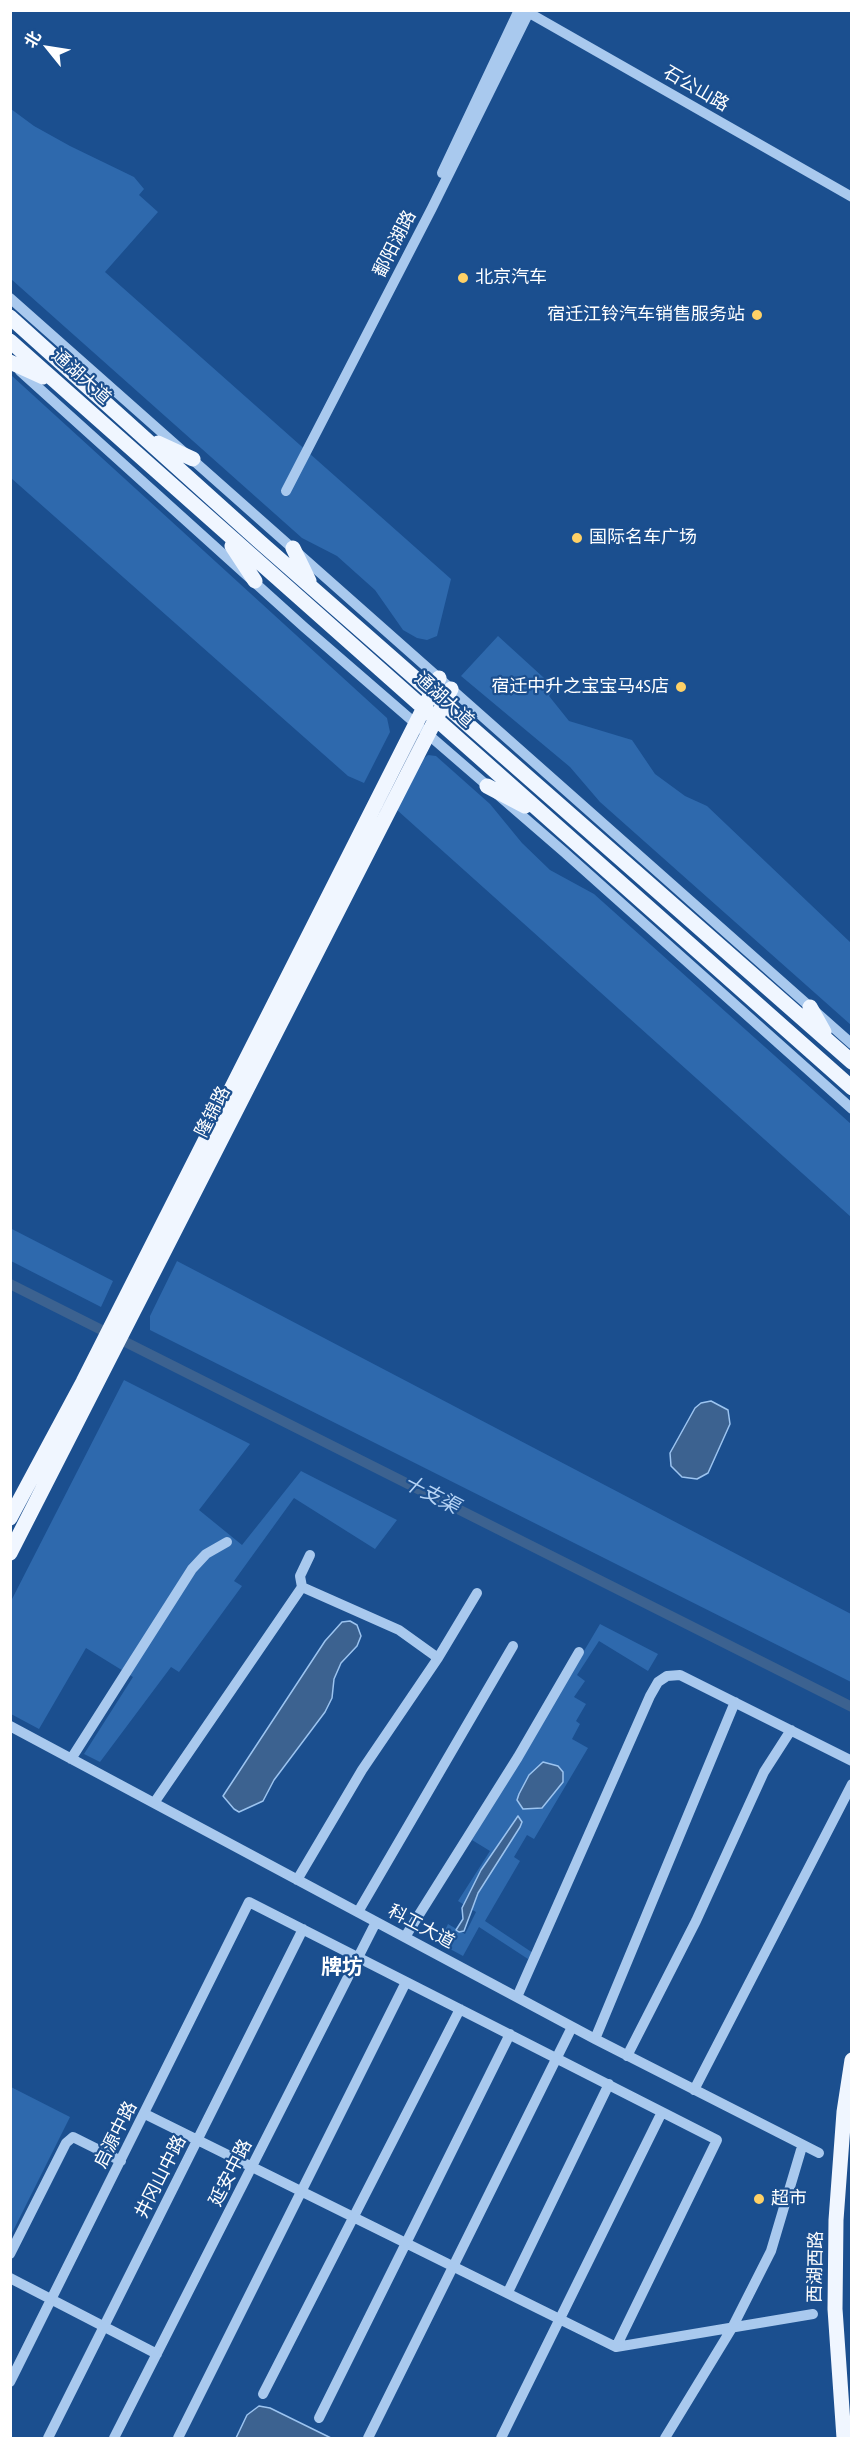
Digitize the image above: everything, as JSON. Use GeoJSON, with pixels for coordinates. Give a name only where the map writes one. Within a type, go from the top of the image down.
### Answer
{"type":"FeatureCollection","features":[{"type":"Feature","properties":{"kind":"main road","name":"通湖大道"},"geometry":{"type":"LineString","coordinates":[[10,317],[313,589],[852,1062]]}},
{"type":"Feature","properties":{"kind":"main road","name":"通湖大道"},"geometry":{"type":"LineString","coordinates":[[10,341],[852,1088]]}},
{"type":"Feature","properties":{"kind":"main road"},"geometry":{"type":"LineString","coordinates":[[10,362],[59,384]]}},
{"type":"Feature","properties":{"kind":"main road"},"geometry":{"type":"LineString","coordinates":[[144,436],[193,459]]}},
{"type":"Feature","properties":{"kind":"main road"},"geometry":{"type":"LineString","coordinates":[[221,528],[255,581]]}},
{"type":"Feature","properties":{"kind":"main road"},"geometry":{"type":"LineString","coordinates":[[293,548],[313,589]]}},
{"type":"Feature","properties":{"kind":"main road","name":"隆锦路"},"geometry":{"type":"LineString","coordinates":[[134,1295],[439,678]]}},
{"type":"Feature","properties":{"kind":"main road","name":"隆锦路"},"geometry":{"type":"LineString","coordinates":[[10,1553],[88,1384],[452,689]]}},
{"type":"Feature","properties":{"kind":"main road"},"geometry":{"type":"LineString","coordinates":[[487,786],[545,816]]}},
{"type":"Feature","properties":{"kind":"main road"},"geometry":{"type":"LineString","coordinates":[[810,1007],[829,1042]]}},
{"type":"Feature","properties":{"kind":"main road"},"geometry":{"type":"LineString","coordinates":[[828,1067],[852,1102]]}},
{"type":"Feature","properties":{"kind":"main road","name":"隆锦路"},"geometry":{"type":"LineString","coordinates":[[10,1518],[88,1384]]}},
{"type":"Feature","properties":{"kind":"main road","name":"西湖西路"},"geometry":{"type":"LineString","coordinates":[[844,2439],[835,2309],[836,2253],[844,2112],[852,2060]]}},
{"type":"Feature","properties":{"kind":"street","name":"石公山路"},"geometry":{"type":"LineString","coordinates":[[525,11],[852,197]]}},
{"type":"Feature","properties":{"kind":"street","name":"鄱阳湖路"},"geometry":{"type":"LineString","coordinates":[[283,490],[525,11]]}},
{"type":"Feature","properties":{"kind":"street"},"geometry":{"type":"LineString","coordinates":[[10,298],[852,1044]]}},
{"type":"Feature","properties":{"kind":"street"},"geometry":{"type":"LineString","coordinates":[[10,362],[852,1109]]}},
{"type":"Feature","properties":{"kind":"street"},"geometry":{"type":"LineString","coordinates":[[71,1759],[192,1569],[206,1554],[227,1542]]}},
{"type":"Feature","properties":{"kind":"street"},"geometry":{"type":"LineString","coordinates":[[154,1803],[302,1587],[300,1576],[310,1555]]}},
{"type":"Feature","properties":{"kind":"street"},"geometry":{"type":"LineString","coordinates":[[302,1587],[399,1630],[438,1658]]}},
{"type":"Feature","properties":{"kind":"street"},"geometry":{"type":"LineString","coordinates":[[297,1880],[362,1770],[438,1658],[477,1593]]}},
{"type":"Feature","properties":{"kind":"street"},"geometry":{"type":"LineString","coordinates":[[358,1912],[474,1717],[513,1646]]}},
{"type":"Feature","properties":{"kind":"street"},"geometry":{"type":"LineString","coordinates":[[405,1937],[518,1757],[579,1652]]}},
{"type":"Feature","properties":{"kind":"street"},"geometry":{"type":"LineString","coordinates":[[517,1997],[658,1682],[667,1676],[680,1675],[852,1761]]}},
{"type":"Feature","properties":{"kind":"street"},"geometry":{"type":"LineString","coordinates":[[595,2039],[735,1702]]}},
{"type":"Feature","properties":{"kind":"street","name":"科工大道"},"geometry":{"type":"LineString","coordinates":[[10,1726],[572,2027],[819,2153]]}},
{"type":"Feature","properties":{"kind":"street"},"geometry":{"type":"LineString","coordinates":[[627,2056],[696,1921],[764,1772],[791,1730]]}},
{"type":"Feature","properties":{"kind":"street"},"geometry":{"type":"LineString","coordinates":[[694,2090],[852,1784]]}},
{"type":"Feature","properties":{"kind":"street","name":"启源中路"},"geometry":{"type":"LineString","coordinates":[[10,2382],[249,1902],[303,1929]]}},
{"type":"Feature","properties":{"kind":"street","name":"延安中路"},"geometry":{"type":"LineString","coordinates":[[114,2439],[376,1922]]}},
{"type":"Feature","properties":{"kind":"street"},"geometry":{"type":"LineString","coordinates":[[303,1929],[717,2140],[616,2347]]}},
{"type":"Feature","properties":{"kind":"street","name":"井冈山中路"},"geometry":{"type":"LineString","coordinates":[[48,2439],[303,1929]]}},
{"type":"Feature","properties":{"kind":"street"},"geometry":{"type":"LineString","coordinates":[[178,2439],[406,1982]]}},
{"type":"Feature","properties":{"kind":"street"},"geometry":{"type":"LineString","coordinates":[[263,2394],[460,2009]]}},
{"type":"Feature","properties":{"kind":"street"},"geometry":{"type":"LineString","coordinates":[[368,2439],[572,2027]]}},
{"type":"Feature","properties":{"kind":"street"},"geometry":{"type":"LineString","coordinates":[[319,2418],[510,2034]]}},
{"type":"Feature","properties":{"kind":"street"},"geometry":{"type":"LineString","coordinates":[[508,2292],[609,2084]]}},
{"type":"Feature","properties":{"kind":"street"},"geometry":{"type":"LineString","coordinates":[[501,2439],[662,2112]]}},
{"type":"Feature","properties":{"kind":"street"},"geometry":{"type":"LineString","coordinates":[[145,2114],[455,2265],[616,2347],[813,2314]]}},
{"type":"Feature","properties":{"kind":"street"},"geometry":{"type":"LineString","coordinates":[[10,2254],[66,2143],[73,2137],[121,2161]]}},
{"type":"Feature","properties":{"kind":"street"},"geometry":{"type":"LineString","coordinates":[[664,2439],[732,2328],[771,2251],[801,2150]]}},
{"type":"Feature","properties":{"kind":"street"},"geometry":{"type":"LineString","coordinates":[[10,2278],[157,2354]]}},
{"type":"Feature","properties":{"kind":"shaded area"},"geometry":{"type":"Polygon","coordinates":[[[11,109],[34,126],[70,146],[134,177],[144,189],[139,195],[158,212],[105,272],[451,579],[437,636],[427,640],[417,638],[403,630],[375,590],[337,556],[302,538],[11,279],[11,109]]]}},
{"type":"Feature","properties":{"kind":"shaded area"},"geometry":{"type":"Polygon","coordinates":[[[11,375],[387,718],[390,732],[364,783],[348,776],[11,478],[11,375]]]}},
{"type":"Feature","properties":{"kind":"shaded area"},"geometry":{"type":"Polygon","coordinates":[[[498,636],[555,688],[549,696],[569,721],[632,740],[655,774],[685,796],[707,806],[851,943],[851,1025],[600,802],[570,767],[461,676],[498,636]]]}},
{"type":"Feature","properties":{"kind":"shaded area"},"geometry":{"type":"Polygon","coordinates":[[[428,755],[436,756],[490,804],[522,843],[550,870],[594,894],[851,1124],[851,1217],[397,810],[422,760],[428,755]]]}},
{"type":"Feature","properties":{"kind":"shaded area"},"geometry":{"type":"Polygon","coordinates":[[[10,1228],[113,1281],[101,1307],[11,1261],[10,1228]]]}},
{"type":"Feature","properties":{"kind":"shaded area"},"geometry":{"type":"Polygon","coordinates":[[[177,1261],[851,1614],[851,1682],[150,1330],[150,1316],[177,1261]]]}},
{"type":"Feature","properties":{"kind":"shaded area"},"geometry":{"type":"Polygon","coordinates":[[[124,1380],[250,1444],[199,1510],[242,1545],[301,1471],[397,1520],[375,1549],[294,1498],[234,1581],[242,1586],[179,1672],[171,1667],[100,1762],[84,1754],[133,1677],[86,1648],[39,1729],[11,1714],[10,1603],[124,1380]]]}},
{"type":"Feature","properties":{"kind":"shaded area"},"geometry":{"type":"Polygon","coordinates":[[[711,1401],[728,1410],[730,1424],[708,1473],[697,1479],[682,1477],[671,1466],[670,1453],[695,1408],[701,1403],[711,1401]]]}},
{"type":"Feature","properties":{"kind":"shaded area"},"geometry":{"type":"Polygon","coordinates":[[[350,1621],[357,1625],[361,1636],[357,1646],[341,1663],[334,1679],[332,1698],[325,1712],[274,1780],[263,1801],[239,1812],[223,1796],[325,1641],[342,1622],[350,1621]]]}},
{"type":"Feature","properties":{"kind":"shaded area"},"geometry":{"type":"Polygon","coordinates":[[[600,1624],[658,1654],[648,1671],[599,1641],[577,1675],[585,1681],[574,1697],[586,1704],[576,1721],[580,1724],[572,1739],[588,1748],[534,1839],[527,1835],[514,1857],[520,1861],[485,1921],[533,1953],[528,1959],[479,1927],[463,1956],[439,1943],[448,1924],[465,1934],[476,1912],[458,1901],[490,1851],[472,1840],[600,1624]]]}},
{"type":"Feature","properties":{"kind":"shaded area"},"geometry":{"type":"Polygon","coordinates":[[[543,1762],[558,1766],[563,1772],[563,1782],[542,1808],[523,1809],[517,1800],[519,1794],[529,1775],[543,1762]]]}},
{"type":"Feature","properties":{"kind":"shaded area"},"geometry":{"type":"Polygon","coordinates":[[[518,1816],[522,1822],[520,1827],[478,1893],[464,1931],[459,1932],[456,1930],[463,1919],[462,1908],[481,1870],[518,1816]]]}},
{"type":"Feature","properties":{"kind":"shaded area"},"geometry":{"type":"Polygon","coordinates":[[[11,2087],[70,2117],[11,2235],[11,2087]]]}},
{"type":"Feature","properties":{"kind":"shaded area"},"geometry":{"type":"Polygon","coordinates":[[[259,2406],[270,2408],[331,2438],[236,2438],[247,2415],[259,2406]]]}},
{"type":"Feature","properties":{"kind":"waterway","name":"十支渠"},"geometry":{"type":"LineString","coordinates":[[10,1284],[852,1707]]}},
{"type":"Feature","properties":{"kind":"place","name":"北京汽车"},"geometry":{"type":"Point","coordinates":[463,278]}},
{"type":"Feature","properties":{"kind":"place","name":"宿迁江铃汽车销售服务站"},"geometry":{"type":"Point","coordinates":[757,315]}},
{"type":"Feature","properties":{"kind":"place","name":"国际名车广场"},"geometry":{"type":"Point","coordinates":[577,538]}},
{"type":"Feature","properties":{"kind":"place","name":"宿迁中升之宝宝马4S店"},"geometry":{"type":"Point","coordinates":[681,687]}},
{"type":"Feature","properties":{"kind":"place","name":"超市"},"geometry":{"type":"Point","coordinates":[759,2199]}},
{"type":"Feature","properties":{"kind":"district","name":"牌坊"},"geometry":{"type":"Point","coordinates":[342,1968]}}]}
